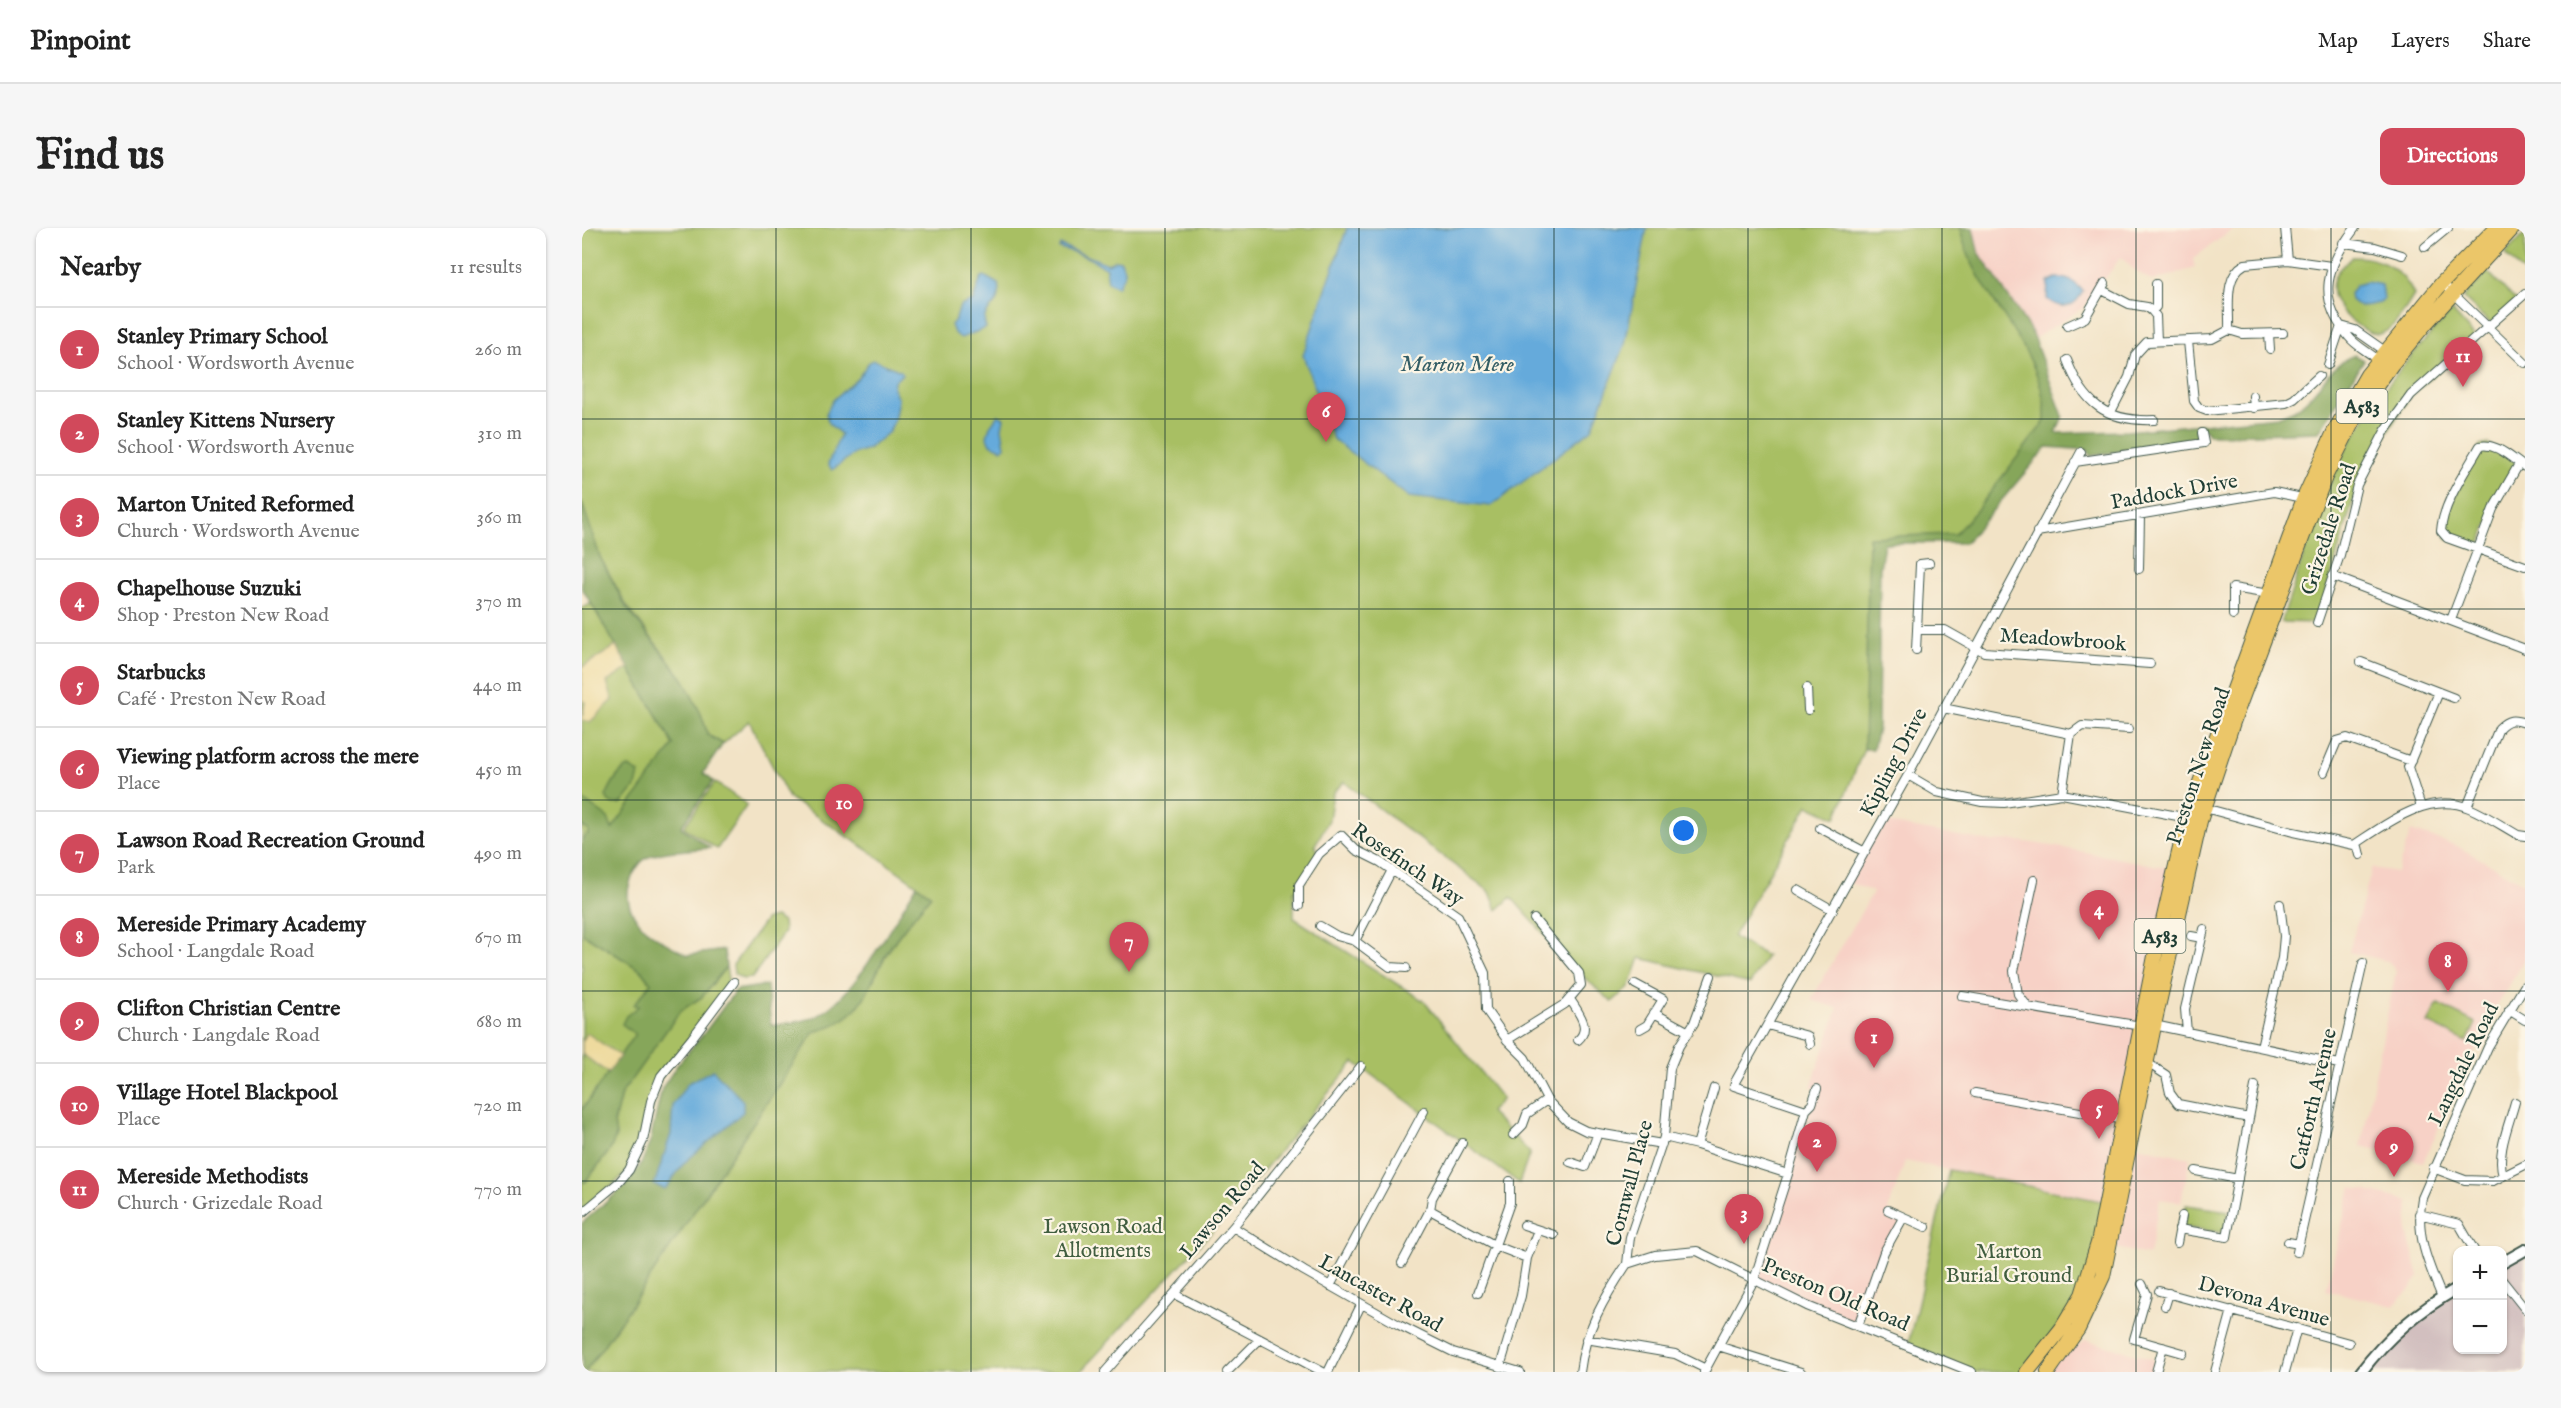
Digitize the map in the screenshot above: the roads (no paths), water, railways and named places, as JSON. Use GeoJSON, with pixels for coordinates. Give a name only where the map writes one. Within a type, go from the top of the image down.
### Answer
{"type":"FeatureCollection","features":[{"type":"Feature","properties":{"kind":"highway","name":"Preston New Road"},"geometry":{"type":"LineString","coordinates":[[2048,1372],[2075,1332],[2103,1276],[2114,1191],[2142,1067],[2147,1026],[2196,813],[2269,594],[2346,410],[2383,356],[2442,283],[2496,228]]}},
{"type":"Feature","properties":{"kind":"highway","name":"Preston New Road"},"geometry":{"type":"LineString","coordinates":[[2196,813],[2284,584],[2310,500],[2325,477],[2357,413],[2385,374],[2453,293],[2512,228]]}},
{"type":"Feature","properties":{"kind":"highway"},"geometry":{"type":"LineString","coordinates":[[2385,374],[2383,356],[2400,354]]}},
{"type":"Feature","properties":{"kind":"highway","name":"Preston New Road"},"geometry":{"type":"LineString","coordinates":[[2027,1372],[2062,1328],[2086,1286],[2114,1191]]}},
{"type":"Feature","properties":{"kind":"highway","name":"A583"},"geometry":{"type":"LineString","coordinates":[[2057,1372],[2087,1324],[2103,1276]]}},
{"type":"Feature","properties":{"kind":"highway"},"geometry":{"type":"LineString","coordinates":[[2038,1372],[2062,1339],[2075,1332]]}},
{"type":"Feature","properties":{"kind":"street"},"geometry":{"type":"LineString","coordinates":[[2285,228],[2288,260]]}},
{"type":"Feature","properties":{"kind":"street"},"geometry":{"type":"LineString","coordinates":[[2355,228],[2343,243],[2331,266],[2330,301],[2341,326],[2355,330],[2383,356]]}},
{"type":"Feature","properties":{"kind":"street"},"geometry":{"type":"LineString","coordinates":[[2425,247],[2447,228]]}},
{"type":"Feature","properties":{"kind":"street"},"geometry":{"type":"LineString","coordinates":[[2343,243],[2375,247],[2402,255]]}},
{"type":"Feature","properties":{"kind":"street"},"geometry":{"type":"LineString","coordinates":[[2229,330],[2230,284],[2234,272],[2245,264],[2288,260],[2331,266]]}},
{"type":"Feature","properties":{"kind":"street"},"geometry":{"type":"LineString","coordinates":[[2442,283],[2525,363]]}},
{"type":"Feature","properties":{"kind":"street"},"geometry":{"type":"LineString","coordinates":[[2152,310],[2156,307],[2156,284]]}},
{"type":"Feature","properties":{"kind":"street"},"geometry":{"type":"LineString","coordinates":[[2067,326],[2085,318],[2104,287],[2129,304],[2152,310],[2156,316],[2157,341]]}},
{"type":"Feature","properties":{"kind":"street","name":"Grizedale Road"},"geometry":{"type":"LineString","coordinates":[[2317,623],[2340,555],[2357,485],[2371,454],[2385,431],[2411,395],[2525,294]]}},
{"type":"Feature","properties":{"kind":"street"},"geometry":{"type":"LineString","coordinates":[[2328,365],[2341,326]]}},
{"type":"Feature","properties":{"kind":"street"},"geometry":{"type":"LineString","coordinates":[[2111,412],[2129,377],[2135,355],[2147,342],[2212,339],[2229,330],[2242,334],[2283,333]]}},
{"type":"Feature","properties":{"kind":"street"},"geometry":{"type":"LineString","coordinates":[[2269,334],[2270,349]]}},
{"type":"Feature","properties":{"kind":"street"},"geometry":{"type":"LineString","coordinates":[[2188,341],[2191,390],[2199,408],[2217,411],[2277,405],[2294,399],[2319,376]]}},
{"type":"Feature","properties":{"kind":"street"},"geometry":{"type":"LineString","coordinates":[[2067,360],[2074,380],[2083,394],[2095,404],[2126,420],[2154,420]]}},
{"type":"Feature","properties":{"kind":"street"},"geometry":{"type":"LineString","coordinates":[[2253,396],[2254,408]]}},
{"type":"Feature","properties":{"kind":"street"},"geometry":{"type":"LineString","coordinates":[[2075,462],[2204,442],[2202,433]]}},
{"type":"Feature","properties":{"kind":"street"},"geometry":{"type":"LineString","coordinates":[[2451,620],[2478,549],[2493,508],[2522,465],[2488,444],[2480,446],[2458,485],[2442,522],[2442,531],[2447,538],[2478,549],[2525,566]]}},
{"type":"Feature","properties":{"kind":"street","name":"Kipling Drive"},"geometry":{"type":"LineString","coordinates":[[1806,1110],[1734,1086],[1908,775],[1975,646],[2081,452]]}},
{"type":"Feature","properties":{"kind":"street","name":"Paddock Drive"},"geometry":{"type":"LineString","coordinates":[[2037,532],[2274,492],[2310,500]]}},
{"type":"Feature","properties":{"kind":"street"},"geometry":{"type":"LineString","coordinates":[[2139,569],[2140,516]]}},
{"type":"Feature","properties":{"kind":"street"},"geometry":{"type":"LineString","coordinates":[[1914,646],[1917,630],[1920,564],[1929,563]]}},
{"type":"Feature","properties":{"kind":"street"},"geometry":{"type":"LineString","coordinates":[[2332,576],[2525,649]]}},
{"type":"Feature","properties":{"kind":"street"},"geometry":{"type":"LineString","coordinates":[[2233,615],[2233,588],[2269,594]]}},
{"type":"Feature","properties":{"kind":"street","name":"Meadowbrook"},"geometry":{"type":"LineString","coordinates":[[1917,630],[1945,630],[1984,652],[2150,663]]}},
{"type":"Feature","properties":{"kind":"street"},"geometry":{"type":"LineString","coordinates":[[2361,662],[2454,698]]}},
{"type":"Feature","properties":{"kind":"street"},"geometry":{"type":"LineString","coordinates":[[1807,688],[1808,710]]}},
{"type":"Feature","properties":{"kind":"street"},"geometry":{"type":"LineString","coordinates":[[2421,807],[2408,767],[2439,692]]}},
{"type":"Feature","properties":{"kind":"street"},"geometry":{"type":"LineString","coordinates":[[1943,708],[2071,734]]}},
{"type":"Feature","properties":{"kind":"street"},"geometry":{"type":"LineString","coordinates":[[2467,807],[2499,728],[2507,721],[2515,719],[2525,723]]}},
{"type":"Feature","properties":{"kind":"street"},"geometry":{"type":"LineString","coordinates":[[2062,794],[2071,734],[2082,726],[2129,729]]}},
{"type":"Feature","properties":{"kind":"street"},"geometry":{"type":"LineString","coordinates":[[2324,772],[2337,741],[2347,738],[2411,761]]}},
{"type":"Feature","properties":{"kind":"street"},"geometry":{"type":"LineString","coordinates":[[1908,775],[1937,792],[1982,802],[2004,803],[2062,794],[2196,813],[2292,832],[2354,845],[2358,848],[2360,855]]}},
{"type":"Feature","properties":{"kind":"street"},"geometry":{"type":"LineString","coordinates":[[2354,845],[2389,821],[2421,807],[2447,804],[2467,807],[2518,835],[2525,836]]}},
{"type":"Feature","properties":{"kind":"street"},"geometry":{"type":"LineString","coordinates":[[1820,828],[1865,852]]}},
{"type":"Feature","properties":{"kind":"street","name":"Rosefinch Way"},"geometry":{"type":"LineString","coordinates":[[1299,906],[1299,885],[1319,854],[1341,835],[1356,850],[1392,870],[1458,916],[1485,972],[1486,1010],[1507,1040],[1525,1058],[1547,1101],[1576,1128],[1598,1133],[1697,1145],[1788,1174]]}},
{"type":"Feature","properties":{"kind":"street"},"geometry":{"type":"LineString","coordinates":[[1354,940],[1392,870]]}},
{"type":"Feature","properties":{"kind":"street"},"geometry":{"type":"LineString","coordinates":[[2027,1006],[2018,994],[2014,971],[2034,880]]}},
{"type":"Feature","properties":{"kind":"street"},"geometry":{"type":"LineString","coordinates":[[1798,890],[1833,910]]}},
{"type":"Feature","properties":{"kind":"street"},"geometry":{"type":"LineString","coordinates":[[2261,1047],[2282,958],[2284,936],[2280,904]]}},
{"type":"Feature","properties":{"kind":"street"},"geometry":{"type":"LineString","coordinates":[[1507,1040],[1570,999],[1581,987],[1579,973],[1534,919]]}},
{"type":"Feature","properties":{"kind":"street"},"geometry":{"type":"LineString","coordinates":[[1320,926],[1337,936],[1354,940],[1390,967],[1406,968]]}},
{"type":"Feature","properties":{"kind":"street"},"geometry":{"type":"LineString","coordinates":[[2187,1032],[2185,1009],[2204,929]]}},
{"type":"Feature","properties":{"kind":"street"},"geometry":{"type":"LineString","coordinates":[[2191,936],[2202,938]]}},
{"type":"Feature","properties":{"kind":"street","name":"Catforth Avenue"},"geometry":{"type":"LineString","coordinates":[[2288,1242],[2298,1248],[2363,963]]}},
{"type":"Feature","properties":{"kind":"street","name":"Cornwall Place"},"geometry":{"type":"LineString","coordinates":[[1627,1264],[1630,1237],[1663,1140],[1670,1068],[1679,1047],[1689,1032],[1711,976]]}},
{"type":"Feature","properties":{"kind":"street"},"geometry":{"type":"LineString","coordinates":[[582,1213],[619,1182],[628,1170],[643,1142],[651,1101],[661,1076],[734,982]]}},
{"type":"Feature","properties":{"kind":"street"},"geometry":{"type":"LineString","coordinates":[[1635,984],[1663,999],[1647,1026],[1640,1029]]}},
{"type":"Feature","properties":{"kind":"street","name":"Langdale Road"},"geometry":{"type":"LineString","coordinates":[[2442,1297],[2426,1262],[2420,1234],[2419,1214],[2422,1198],[2478,1067],[2525,985]]}},
{"type":"Feature","properties":{"kind":"street"},"geometry":{"type":"LineString","coordinates":[[1962,996],[2187,1032],[2339,1064]]}},
{"type":"Feature","properties":{"kind":"street"},"geometry":{"type":"LineString","coordinates":[[1570,999],[1579,1012],[1585,1030],[1584,1035],[1578,1040]]}},
{"type":"Feature","properties":{"kind":"street"},"geometry":{"type":"LineString","coordinates":[[2509,1010],[2525,1020]]}},
{"type":"Feature","properties":{"kind":"street"},"geometry":{"type":"LineString","coordinates":[[1654,1013],[1689,1032]]}},
{"type":"Feature","properties":{"kind":"street"},"geometry":{"type":"LineString","coordinates":[[1767,1024],[1810,1037]]}},
{"type":"Feature","properties":{"kind":"street","name":"Lawson Road"},"geometry":{"type":"LineString","coordinates":[[1105,1372],[1233,1227],[1361,1066]]}},
{"type":"Feature","properties":{"kind":"street"},"geometry":{"type":"LineString","coordinates":[[2142,1067],[2162,1071],[2166,1076],[2170,1093],[2178,1104],[2248,1118]]}},
{"type":"Feature","properties":{"kind":"street"},"geometry":{"type":"LineString","coordinates":[[2179,1229],[2232,1238],[2238,1179],[2255,1086]]}},
{"type":"Feature","properties":{"kind":"street"},"geometry":{"type":"LineString","coordinates":[[1697,1145],[1714,1088]]}},
{"type":"Feature","properties":{"kind":"street"},"geometry":{"type":"LineString","coordinates":[[1586,1339],[1675,1354],[1705,1371],[1754,1280],[1806,1110],[1812,1104],[1817,1089]]}},
{"type":"Feature","properties":{"kind":"street"},"geometry":{"type":"LineString","coordinates":[[1975,1093],[2129,1121]]}},
{"type":"Feature","properties":{"kind":"street"},"geometry":{"type":"LineString","coordinates":[[1513,1135],[1523,1125],[1527,1114],[1547,1101]]}},
{"type":"Feature","properties":{"kind":"street"},"geometry":{"type":"LineString","coordinates":[[2504,1176],[2500,1166],[2502,1151],[2515,1102]]}},
{"type":"Feature","properties":{"kind":"street"},"geometry":{"type":"LineString","coordinates":[[1330,1286],[1424,1111]]}},
{"type":"Feature","properties":{"kind":"street"},"geometry":{"type":"LineString","coordinates":[[1570,1162],[1585,1167],[1598,1133]]}},
{"type":"Feature","properties":{"kind":"street"},"geometry":{"type":"LineString","coordinates":[[1402,1263],[1430,1210],[1432,1198],[1462,1143]]}},
{"type":"Feature","properties":{"kind":"street"},"geometry":{"type":"LineString","coordinates":[[2433,1168],[2465,1180],[2493,1181],[2525,1165]]}},
{"type":"Feature","properties":{"kind":"street"},"geometry":{"type":"LineString","coordinates":[[2196,1172],[2238,1179]]}},
{"type":"Feature","properties":{"kind":"street"},"geometry":{"type":"LineString","coordinates":[[1478,1293],[1510,1203],[1510,1181]]}},
{"type":"Feature","properties":{"kind":"street"},"geometry":{"type":"LineString","coordinates":[[1430,1210],[1496,1246],[1527,1258]]}},
{"type":"Feature","properties":{"kind":"street"},"geometry":{"type":"LineString","coordinates":[[1888,1210],[1926,1227]]}},
{"type":"Feature","properties":{"kind":"street"},"geometry":{"type":"LineString","coordinates":[[2419,1214],[2458,1224],[2471,1246]]}},
{"type":"Feature","properties":{"kind":"street"},"geometry":{"type":"LineString","coordinates":[[2177,1243],[2181,1216]]}},
{"type":"Feature","properties":{"kind":"street"},"geometry":{"type":"LineString","coordinates":[[1858,1326],[1884,1252],[1903,1218]]}},
{"type":"Feature","properties":{"kind":"street"},"geometry":{"type":"LineString","coordinates":[[1524,1225],[1554,1235]]}},
{"type":"Feature","properties":{"kind":"street","name":"Lancaster Road"},"geometry":{"type":"LineString","coordinates":[[1233,1227],[1330,1286],[1356,1299],[1361,1305],[1453,1352],[1520,1372]]}},
{"type":"Feature","properties":{"kind":"street"},"geometry":{"type":"LineString","coordinates":[[1500,1367],[1521,1296],[1527,1258],[1538,1230]]}},
{"type":"Feature","properties":{"kind":"street"},"geometry":{"type":"LineString","coordinates":[[2507,1260],[2525,1250]]}},
{"type":"Feature","properties":{"kind":"street","name":"Preston Old Road"},"geometry":{"type":"LineString","coordinates":[[1627,1264],[1655,1255],[1697,1251],[1807,1306],[1972,1372]]}},
{"type":"Feature","properties":{"kind":"street"},"geometry":{"type":"LineString","coordinates":[[1580,1372],[1586,1339],[1594,1317],[1627,1264]]}},
{"type":"Feature","properties":{"kind":"street"},"geometry":{"type":"LineString","coordinates":[[2134,1339],[2147,1294],[2142,1284]]}},
{"type":"Feature","properties":{"kind":"street"},"geometry":{"type":"LineString","coordinates":[[2507,1286],[2525,1309]]}},
{"type":"Feature","properties":{"kind":"street"},"geometry":{"type":"LineString","coordinates":[[2361,1372],[2390,1338],[2412,1318],[2453,1290]]}},
{"type":"Feature","properties":{"kind":"street","name":"Devona Avenue"},"geometry":{"type":"LineString","coordinates":[[2159,1291],[2349,1343]]}},
{"type":"Feature","properties":{"kind":"street","name":"Devona Avenue"},"geometry":{"type":"LineString","coordinates":[[2165,1306],[2169,1293]]}},
{"type":"Feature","properties":{"kind":"street"},"geometry":{"type":"LineString","coordinates":[[1174,1294],[1323,1372]]}},
{"type":"Feature","properties":{"kind":"street"},"geometry":{"type":"LineString","coordinates":[[1328,1372],[1361,1305]]}},
{"type":"Feature","properties":{"kind":"street"},"geometry":{"type":"LineString","coordinates":[[2216,1372],[2232,1310]]}},
{"type":"Feature","properties":{"kind":"street"},"geometry":{"type":"LineString","coordinates":[[2285,1372],[2297,1328]]}},
{"type":"Feature","properties":{"kind":"street"},"geometry":{"type":"LineString","coordinates":[[2126,1336],[2183,1353]]}},
{"type":"Feature","properties":{"kind":"street"},"geometry":{"type":"LineString","coordinates":[[1227,1372],[1260,1339]]}},
{"type":"Feature","properties":{"kind":"street"},"geometry":{"type":"LineString","coordinates":[[1718,1346],[1782,1369],[1801,1372]]}},
{"type":"Feature","properties":{"kind":"street"},"geometry":{"type":"LineString","coordinates":[[2156,1372],[2163,1347]]}},
{"type":"Feature","properties":{"kind":"water","name":"Marton Mere"},"geometry":{"type":"Polygon","coordinates":[[[1347,228],[1647,228],[1625,344],[1592,429],[1491,506],[1409,497],[1333,439],[1303,355],[1347,228]]]}},
{"type":"Feature","properties":{"kind":"water"},"geometry":{"type":"Polygon","coordinates":[[[1060,245],[1108,264],[1115,260],[1121,261],[1125,273],[1117,287],[1108,282],[1106,268],[1084,256],[1059,248],[1060,245]]]}},
{"type":"Feature","properties":{"kind":"water"},"geometry":{"type":"Polygon","coordinates":[[[984,276],[998,284],[1000,289],[998,299],[985,316],[986,328],[961,338],[954,333],[951,325],[956,319],[960,306],[973,301],[981,278],[984,276]]]}},
{"type":"Feature","properties":{"kind":"water"},"geometry":{"type":"Polygon","coordinates":[[[2056,278],[2071,281],[2077,285],[2083,291],[2080,297],[2067,306],[2052,303],[2047,299],[2048,282],[2056,278]]]}},
{"type":"Feature","properties":{"kind":"water"},"geometry":{"type":"Polygon","coordinates":[[[2366,282],[2382,285],[2384,299],[2380,303],[2360,307],[2351,300],[2350,294],[2356,285],[2366,282]]]}},
{"type":"Feature","properties":{"kind":"water"},"geometry":{"type":"Polygon","coordinates":[[[874,360],[901,371],[902,374],[894,382],[893,388],[898,399],[894,421],[889,432],[868,449],[855,453],[832,470],[828,464],[841,434],[829,424],[826,414],[833,400],[858,378],[869,362],[874,360]]]}},
{"type":"Feature","properties":{"kind":"water"},"geometry":{"type":"Polygon","coordinates":[[[998,415],[1004,418],[1002,428],[1005,447],[1002,449],[990,444],[987,437],[990,426],[998,415]]]}},
{"type":"Feature","properties":{"kind":"water"},"geometry":{"type":"Polygon","coordinates":[[[713,1070],[743,1101],[743,1112],[684,1163],[665,1189],[654,1185],[671,1134],[673,1105],[688,1083],[713,1070]]]}},
{"type":"Feature","properties":{"kind":"place","name":"Mereside Methodists"},"geometry":{"type":"Point","coordinates":[2463,387]}},
{"type":"Feature","properties":{"kind":"place","name":"Viewing platform across the mere"},"geometry":{"type":"Point","coordinates":[1326,442]}},
{"type":"Feature","properties":{"kind":"place","name":"Village Hotel Blackpool"},"geometry":{"type":"Point","coordinates":[844,834]}},
{"type":"Feature","properties":{"kind":"place","name":"Chapelhouse Suzuki"},"geometry":{"type":"Point","coordinates":[2099,940]}},
{"type":"Feature","properties":{"kind":"place","name":"Lawson Road Recreation Ground"},"geometry":{"type":"Point","coordinates":[1129,972]}},
{"type":"Feature","properties":{"kind":"place","name":"Mereside Primary Academy"},"geometry":{"type":"Point","coordinates":[2448,992]}},
{"type":"Feature","properties":{"kind":"place","name":"Stanley Primary School"},"geometry":{"type":"Point","coordinates":[1874,1068]}},
{"type":"Feature","properties":{"kind":"place","name":"Starbucks"},"geometry":{"type":"Point","coordinates":[2099,1139]}},
{"type":"Feature","properties":{"kind":"place","name":"Stanley Kittens Nursery"},"geometry":{"type":"Point","coordinates":[1817,1172]}},
{"type":"Feature","properties":{"kind":"place","name":"Clifton Christian Centre"},"geometry":{"type":"Point","coordinates":[2394,1177]}},
{"type":"Feature","properties":{"kind":"place","name":"Marton United Reformed"},"geometry":{"type":"Point","coordinates":[1744,1244]}},
{"type":"Feature","properties":{"kind":"park label","name":"Lawson Road Allotments"},"geometry":{"type":"Point","coordinates":[1103,1238]}},
{"type":"Feature","properties":{"kind":"park label","name":"Marton Burial Ground"},"geometry":{"type":"Point","coordinates":[2009,1263]}}]}
